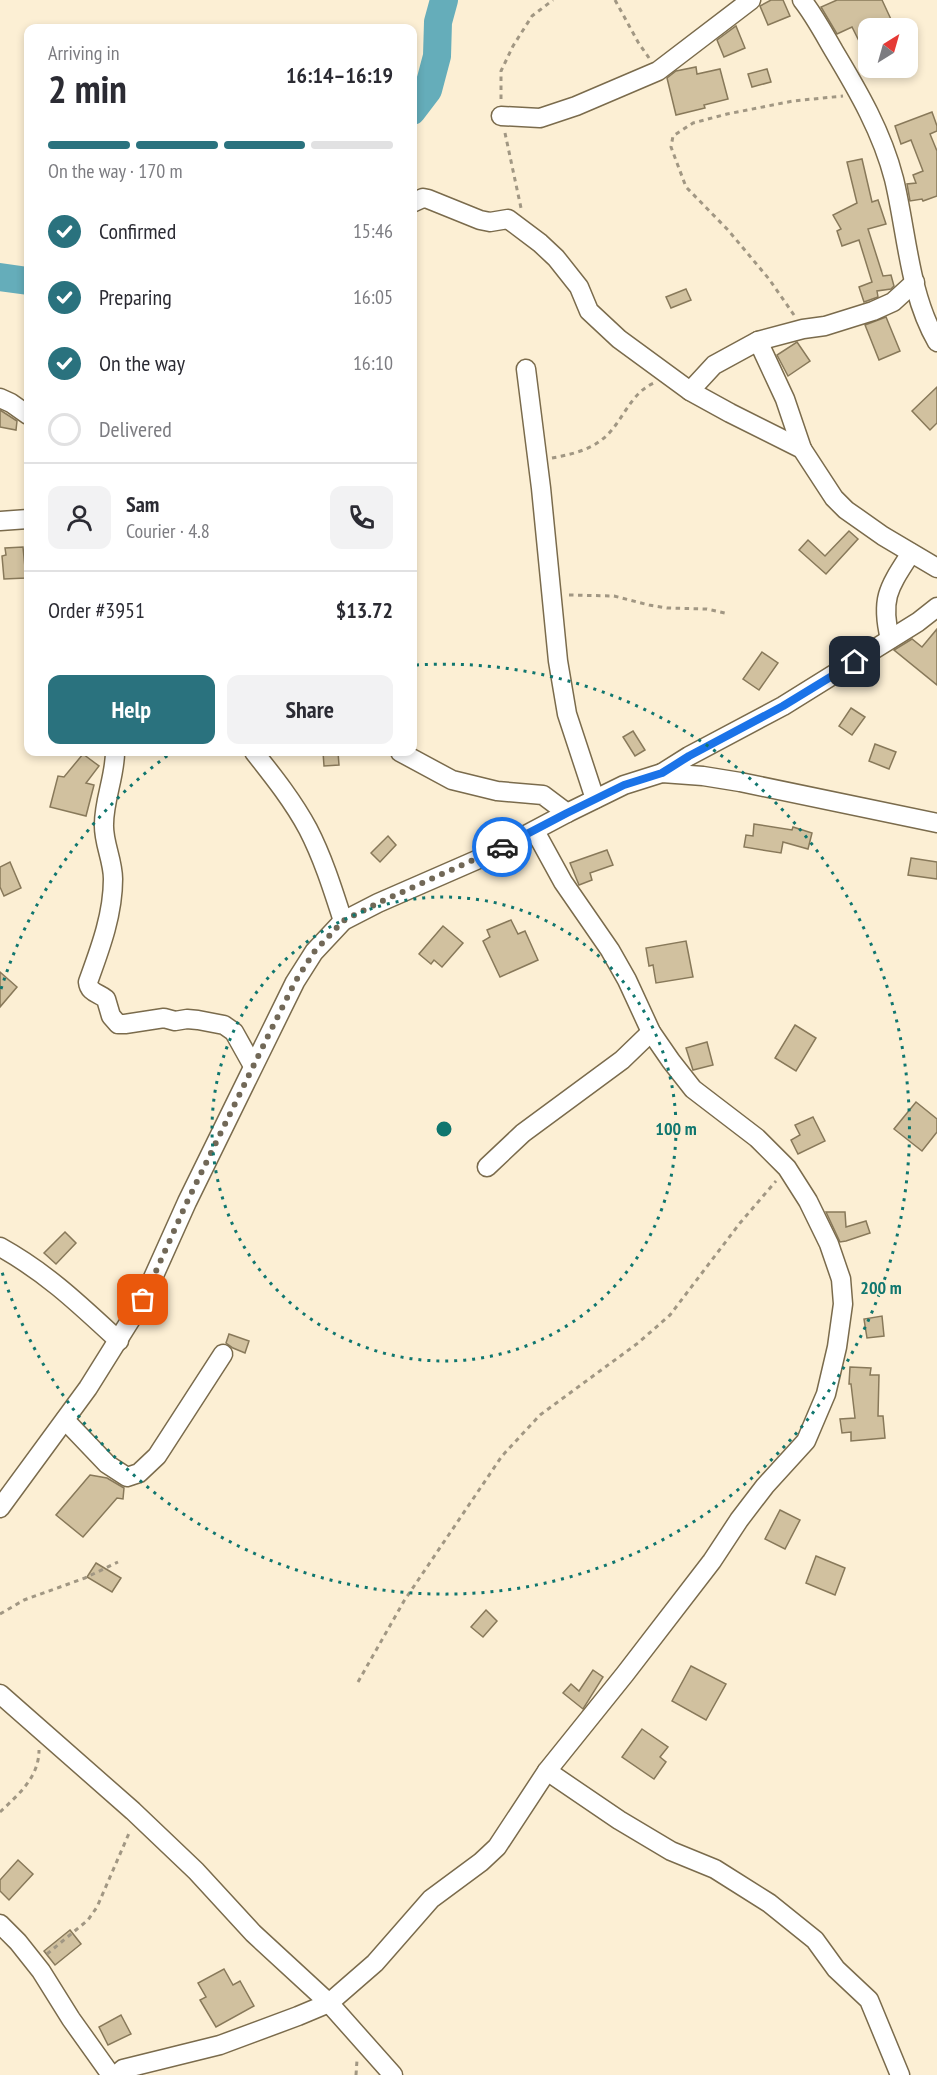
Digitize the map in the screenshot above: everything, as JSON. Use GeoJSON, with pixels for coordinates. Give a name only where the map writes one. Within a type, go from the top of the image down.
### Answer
{"type":"FeatureCollection","features":[{"type":"Feature","properties":{"kind":"street"},"geometry":{"type":"LineString","coordinates":[[501,116],[540,118],[576,106],[658,70],[751,0]]}},
{"type":"Feature","properties":{"kind":"street"},"geometry":{"type":"LineString","coordinates":[[802,0],[860,94],[872,118],[893,178],[915,282],[929,329],[937,342]]}},
{"type":"Feature","properties":{"kind":"street"},"geometry":{"type":"LineString","coordinates":[[417,201],[428,199],[480,220],[490,222],[508,219],[556,258],[579,287],[589,311],[639,355],[690,390],[802,449]]}},
{"type":"Feature","properties":{"kind":"street"},"geometry":{"type":"LineString","coordinates":[[690,390],[714,365],[758,341],[803,329],[825,326],[873,311],[893,302],[915,282]]}},
{"type":"Feature","properties":{"kind":"street"},"geometry":{"type":"LineString","coordinates":[[758,341],[785,399],[802,449],[834,498],[846,510],[937,568]]}},
{"type":"Feature","properties":{"kind":"street"},"geometry":{"type":"LineString","coordinates":[[526,369],[538,461],[558,661],[567,714],[595,799]]}},
{"type":"Feature","properties":{"kind":"street"},"geometry":{"type":"LineString","coordinates":[[0,398],[24,412]]}},
{"type":"Feature","properties":{"kind":"street"},"geometry":{"type":"LineString","coordinates":[[0,521],[24,519]]}},
{"type":"Feature","properties":{"kind":"street"},"geometry":{"type":"LineString","coordinates":[[890,639],[885,607],[888,592],[911,553]]}},
{"type":"Feature","properties":{"kind":"street"},"geometry":{"type":"LineString","coordinates":[[0,1508],[65,1420],[119,1341],[143,1300],[187,1202],[295,982],[314,952],[343,921],[378,903],[488,855],[624,785],[662,773],[783,706],[918,622],[937,607]]}},
{"type":"Feature","properties":{"kind":"street"},"geometry":{"type":"LineString","coordinates":[[115,756],[104,826],[113,878],[111,900],[106,926],[88,987],[106,999],[111,1016],[118,1023],[164,1018],[175,1021],[187,1019],[230,1028],[240,1041],[253,1066]]}},
{"type":"Feature","properties":{"kind":"street"},"geometry":{"type":"LineString","coordinates":[[257,756],[308,828],[323,862],[343,921]]}},
{"type":"Feature","properties":{"kind":"street"},"geometry":{"type":"LineString","coordinates":[[407,756],[452,780],[497,791],[543,795],[567,813]]}},
{"type":"Feature","properties":{"kind":"street"},"geometry":{"type":"LineString","coordinates":[[662,773],[740,782],[937,823]]}},
{"type":"Feature","properties":{"kind":"street"},"geometry":{"type":"LineString","coordinates":[[116,2075],[123,2069],[220,2045],[328,2003],[375,1963],[431,1899],[481,1862],[496,1847],[547,1771],[712,1561],[765,1485],[806,1441],[826,1394],[837,1347],[843,1304],[841,1279],[808,1201],[787,1168],[757,1138],[693,1089],[670,1061],[651,1032],[610,950],[563,882],[535,831]]}},
{"type":"Feature","properties":{"kind":"street"},"geometry":{"type":"LineString","coordinates":[[487,1167],[523,1133],[622,1060],[651,1032]]}},
{"type":"Feature","properties":{"kind":"street"},"geometry":{"type":"LineString","coordinates":[[0,1247],[28,1263],[64,1290],[119,1341]]}},
{"type":"Feature","properties":{"kind":"street"},"geometry":{"type":"LineString","coordinates":[[65,1420],[107,1464],[127,1477],[139,1473],[157,1456],[223,1354]]}},
{"type":"Feature","properties":{"kind":"street"},"geometry":{"type":"LineString","coordinates":[[0,1694],[133,1811],[196,1872],[253,1934],[328,2003],[393,2075]]}},
{"type":"Feature","properties":{"kind":"street"},"geometry":{"type":"LineString","coordinates":[[547,1771],[619,1820],[671,1851],[716,1869],[769,1903],[815,1940],[836,1969],[868,2000],[900,2075]]}},
{"type":"Feature","properties":{"kind":"street"},"geometry":{"type":"LineString","coordinates":[[0,1924],[35,1963],[111,2075]]}},
{"type":"Feature","properties":{"kind":"path"},"geometry":{"type":"LineString","coordinates":[[615,0],[638,42],[658,70]]}},
{"type":"Feature","properties":{"kind":"path"},"geometry":{"type":"LineString","coordinates":[[803,329],[770,279],[728,230],[686,188],[672,147],[673,136],[693,123],[727,114],[794,101],[860,94]]}},
{"type":"Feature","properties":{"kind":"path"},"geometry":{"type":"LineString","coordinates":[[538,461],[588,448],[600,441],[638,394],[649,385],[673,379]]}},
{"type":"Feature","properties":{"kind":"path"},"geometry":{"type":"LineString","coordinates":[[552,594],[614,596],[667,608],[707,609],[725,613]]}},
{"type":"Feature","properties":{"kind":"path"},"geometry":{"type":"LineString","coordinates":[[358,1682],[404,1601],[502,1456],[540,1415],[638,1343],[670,1315],[740,1223],[787,1168]]}},
{"type":"Feature","properties":{"kind":"path"},"geometry":{"type":"LineString","coordinates":[[0,1614],[24,1600],[85,1578],[118,1562]]}},
{"type":"Feature","properties":{"kind":"path"},"geometry":{"type":"LineString","coordinates":[[0,1812],[28,1784],[36,1770],[39,1759],[39,1730]]}},
{"type":"Feature","properties":{"kind":"path"},"geometry":{"type":"LineString","coordinates":[[35,1963],[88,1920],[97,1907],[130,1835],[133,1811]]}},
{"type":"Feature","properties":{"kind":"building"},"geometry":{"type":"Polygon","coordinates":[[[771,0],[783,0],[790,16],[768,25],[760,6],[771,0]]]}},
{"type":"Feature","properties":{"kind":"building"},"geometry":{"type":"Polygon","coordinates":[[[837,0],[882,0],[890,18],[858,18],[858,39],[852,27],[837,34],[821,7],[837,0]]]}},
{"type":"Feature","properties":{"kind":"building"},"geometry":{"type":"Polygon","coordinates":[[[736,26],[745,48],[724,57],[717,40],[736,26]]]}},
{"type":"Feature","properties":{"kind":"building"},"geometry":{"type":"Polygon","coordinates":[[[696,67],[697,74],[720,69],[728,99],[704,105],[705,108],[676,115],[667,78],[676,71],[696,67]]]}},
{"type":"Feature","properties":{"kind":"building"},"geometry":{"type":"Polygon","coordinates":[[[767,69],[771,82],[752,87],[748,74],[767,69]]]}},
{"type":"Feature","properties":{"kind":"building"},"geometry":{"type":"Polygon","coordinates":[[[932,112],[937,126],[937,131],[930,134],[937,151],[937,196],[923,201],[922,199],[910,201],[907,184],[916,183],[913,175],[923,171],[911,140],[901,144],[895,126],[932,112]]]}},
{"type":"Feature","properties":{"kind":"building"},"geometry":{"type":"Polygon","coordinates":[[[862,159],[872,202],[878,200],[886,224],[868,229],[883,276],[891,275],[894,286],[891,289],[877,291],[878,297],[864,302],[859,287],[872,282],[859,240],[842,246],[837,231],[841,229],[833,215],[857,203],[847,162],[862,159]]]}},
{"type":"Feature","properties":{"kind":"building"},"geometry":{"type":"Polygon","coordinates":[[[686,289],[691,300],[671,308],[666,297],[686,289]]]}},
{"type":"Feature","properties":{"kind":"building"},"geometry":{"type":"Polygon","coordinates":[[[886,317],[900,351],[879,360],[865,325],[886,317]]]}},
{"type":"Feature","properties":{"kind":"building"},"geometry":{"type":"Polygon","coordinates":[[[797,342],[810,361],[788,376],[777,355],[797,342]]]}},
{"type":"Feature","properties":{"kind":"building"},"geometry":{"type":"Polygon","coordinates":[[[937,387],[937,423],[930,430],[912,411],[937,387]]]}},
{"type":"Feature","properties":{"kind":"building"},"geometry":{"type":"Polygon","coordinates":[[[0,410],[17,421],[16,430],[0,427],[0,410]]]}},
{"type":"Feature","properties":{"kind":"building"},"geometry":{"type":"Polygon","coordinates":[[[849,531],[858,539],[826,574],[799,550],[808,540],[825,556],[849,531]]]}},
{"type":"Feature","properties":{"kind":"building"},"geometry":{"type":"Polygon","coordinates":[[[23,547],[24,578],[4,579],[2,556],[6,555],[5,548],[23,547]]]}},
{"type":"Feature","properties":{"kind":"building"},"geometry":{"type":"Polygon","coordinates":[[[937,629],[937,685],[894,650],[912,639],[922,647],[937,629]]]}},
{"type":"Feature","properties":{"kind":"building"},"geometry":{"type":"Polygon","coordinates":[[[762,652],[778,663],[759,690],[743,679],[762,652]]]}},
{"type":"Feature","properties":{"kind":"building"},"geometry":{"type":"Polygon","coordinates":[[[851,708],[865,717],[852,735],[839,726],[851,708]]]}},
{"type":"Feature","properties":{"kind":"building"},"geometry":{"type":"Polygon","coordinates":[[[633,731],[645,750],[635,756],[623,737],[633,731]]]}},
{"type":"Feature","properties":{"kind":"building"},"geometry":{"type":"Polygon","coordinates":[[[875,744],[896,752],[889,769],[869,761],[875,744]]]}},
{"type":"Feature","properties":{"kind":"building"},"geometry":{"type":"Polygon","coordinates":[[[81,756],[86,756],[99,766],[86,783],[94,785],[86,816],[50,807],[58,776],[64,777],[81,756]]]}},
{"type":"Feature","properties":{"kind":"building"},"geometry":{"type":"Polygon","coordinates":[[[323,756],[338,756],[339,765],[324,766],[323,756]]]}},
{"type":"Feature","properties":{"kind":"building"},"geometry":{"type":"Polygon","coordinates":[[[754,824],[792,830],[793,827],[812,833],[808,849],[783,842],[781,853],[744,847],[746,835],[753,836],[754,824]]]}},
{"type":"Feature","properties":{"kind":"building"},"geometry":{"type":"Polygon","coordinates":[[[388,836],[396,845],[380,862],[371,853],[388,836]]]}},
{"type":"Feature","properties":{"kind":"building"},"geometry":{"type":"Polygon","coordinates":[[[607,850],[613,865],[590,873],[592,880],[579,885],[570,863],[607,850]]]}},
{"type":"Feature","properties":{"kind":"building"},"geometry":{"type":"Polygon","coordinates":[[[911,858],[937,862],[937,879],[908,875],[911,858]]]}},
{"type":"Feature","properties":{"kind":"building"},"geometry":{"type":"Polygon","coordinates":[[[10,862],[21,888],[4,896],[0,887],[0,867],[10,862]]]}},
{"type":"Feature","properties":{"kind":"building"},"geometry":{"type":"Polygon","coordinates":[[[511,920],[518,934],[525,931],[538,960],[500,977],[483,941],[490,937],[487,930],[511,920]]]}},
{"type":"Feature","properties":{"kind":"building"},"geometry":{"type":"Polygon","coordinates":[[[443,926],[463,943],[442,967],[434,960],[431,964],[419,954],[443,926]]]}},
{"type":"Feature","properties":{"kind":"building"},"geometry":{"type":"Polygon","coordinates":[[[686,941],[693,977],[656,983],[653,965],[649,966],[646,948],[686,941]]]}},
{"type":"Feature","properties":{"kind":"building"},"geometry":{"type":"Polygon","coordinates":[[[0,972],[17,987],[0,1007],[0,972]]]}},
{"type":"Feature","properties":{"kind":"building"},"geometry":{"type":"Polygon","coordinates":[[[795,1025],[816,1038],[796,1071],[775,1058],[795,1025]]]}},
{"type":"Feature","properties":{"kind":"building"},"geometry":{"type":"Polygon","coordinates":[[[707,1042],[713,1065],[693,1070],[686,1048],[707,1042]]]}},
{"type":"Feature","properties":{"kind":"building"},"geometry":{"type":"Polygon","coordinates":[[[916,1102],[937,1119],[937,1132],[922,1151],[894,1129],[916,1102]]]}},
{"type":"Feature","properties":{"kind":"building"},"geometry":{"type":"Polygon","coordinates":[[[813,1117],[825,1141],[798,1154],[791,1140],[800,1135],[795,1125],[813,1117]]]}},
{"type":"Feature","properties":{"kind":"building"},"geometry":{"type":"Polygon","coordinates":[[[826,1212],[845,1212],[846,1227],[866,1221],[870,1233],[840,1242],[826,1212]]]}},
{"type":"Feature","properties":{"kind":"building"},"geometry":{"type":"Polygon","coordinates":[[[65,1232],[76,1243],[56,1264],[44,1253],[65,1232]]]}},
{"type":"Feature","properties":{"kind":"building"},"geometry":{"type":"Polygon","coordinates":[[[882,1316],[884,1336],[867,1338],[864,1319],[882,1316]]]}},
{"type":"Feature","properties":{"kind":"building"},"geometry":{"type":"Polygon","coordinates":[[[229,1334],[249,1341],[245,1353],[226,1343],[229,1334]]]}},
{"type":"Feature","properties":{"kind":"building"},"geometry":{"type":"Polygon","coordinates":[[[850,1367],[871,1368],[870,1375],[879,1375],[878,1416],[883,1416],[885,1438],[851,1441],[851,1432],[842,1433],[840,1419],[855,1418],[851,1384],[849,1384],[850,1367]]]}},
{"type":"Feature","properties":{"kind":"building"},"geometry":{"type":"Polygon","coordinates":[[[90,1475],[107,1478],[124,1488],[123,1499],[117,1498],[83,1537],[56,1515],[90,1475]]]}},
{"type":"Feature","properties":{"kind":"building"},"geometry":{"type":"Polygon","coordinates":[[[780,1510],[800,1520],[785,1549],[765,1539],[780,1510]]]}},
{"type":"Feature","properties":{"kind":"building"},"geometry":{"type":"Polygon","coordinates":[[[816,1556],[845,1568],[835,1595],[806,1583],[816,1556]]]}},
{"type":"Feature","properties":{"kind":"building"},"geometry":{"type":"Polygon","coordinates":[[[96,1563],[121,1578],[112,1592],[87,1577],[96,1563]]]}},
{"type":"Feature","properties":{"kind":"building"},"geometry":{"type":"Polygon","coordinates":[[[486,1610],[497,1621],[483,1637],[471,1627],[486,1610]]]}},
{"type":"Feature","properties":{"kind":"building"},"geometry":{"type":"Polygon","coordinates":[[[691,1666],[726,1684],[706,1720],[672,1701],[691,1666]]]}},
{"type":"Feature","properties":{"kind":"building"},"geometry":{"type":"Polygon","coordinates":[[[593,1670],[603,1677],[583,1709],[563,1693],[571,1684],[579,1691],[593,1670]]]}},
{"type":"Feature","properties":{"kind":"building"},"geometry":{"type":"Polygon","coordinates":[[[642,1729],[668,1747],[660,1757],[666,1762],[654,1779],[622,1757],[642,1729]]]}},
{"type":"Feature","properties":{"kind":"building"},"geometry":{"type":"Polygon","coordinates":[[[18,1860],[33,1874],[9,1900],[0,1891],[0,1880],[18,1860]]]}},
{"type":"Feature","properties":{"kind":"building"},"geometry":{"type":"Polygon","coordinates":[[[70,1930],[81,1944],[55,1965],[44,1951],[70,1930]]]}},
{"type":"Feature","properties":{"kind":"building"},"geometry":{"type":"Polygon","coordinates":[[[224,1969],[233,1985],[240,1981],[254,2006],[216,2027],[200,2000],[206,1997],[198,1983],[224,1969]]]}},
{"type":"Feature","properties":{"kind":"building"},"geometry":{"type":"Polygon","coordinates":[[[121,2015],[131,2034],[108,2045],[99,2027],[121,2015]]]}},
{"type":"Feature","properties":{"kind":"waterway"},"geometry":{"type":"LineString","coordinates":[[417,104],[428,90],[437,56],[438,22],[444,0]]}},
{"type":"Feature","properties":{"kind":"waterway"},"geometry":{"type":"LineString","coordinates":[[0,277],[24,280]]}},
{"type":"Feature","properties":{"kind":"way so far"},"geometry":{"type":"LineString","coordinates":[[143,1300],[187,1202],[269,1034],[295,982],[314,952],[343,921],[502,847]]}},
{"type":"Feature","properties":{"kind":"route"},"geometry":{"type":"LineString","coordinates":[[502,847],[624,785],[662,773],[783,706],[855,662]]}}]}
